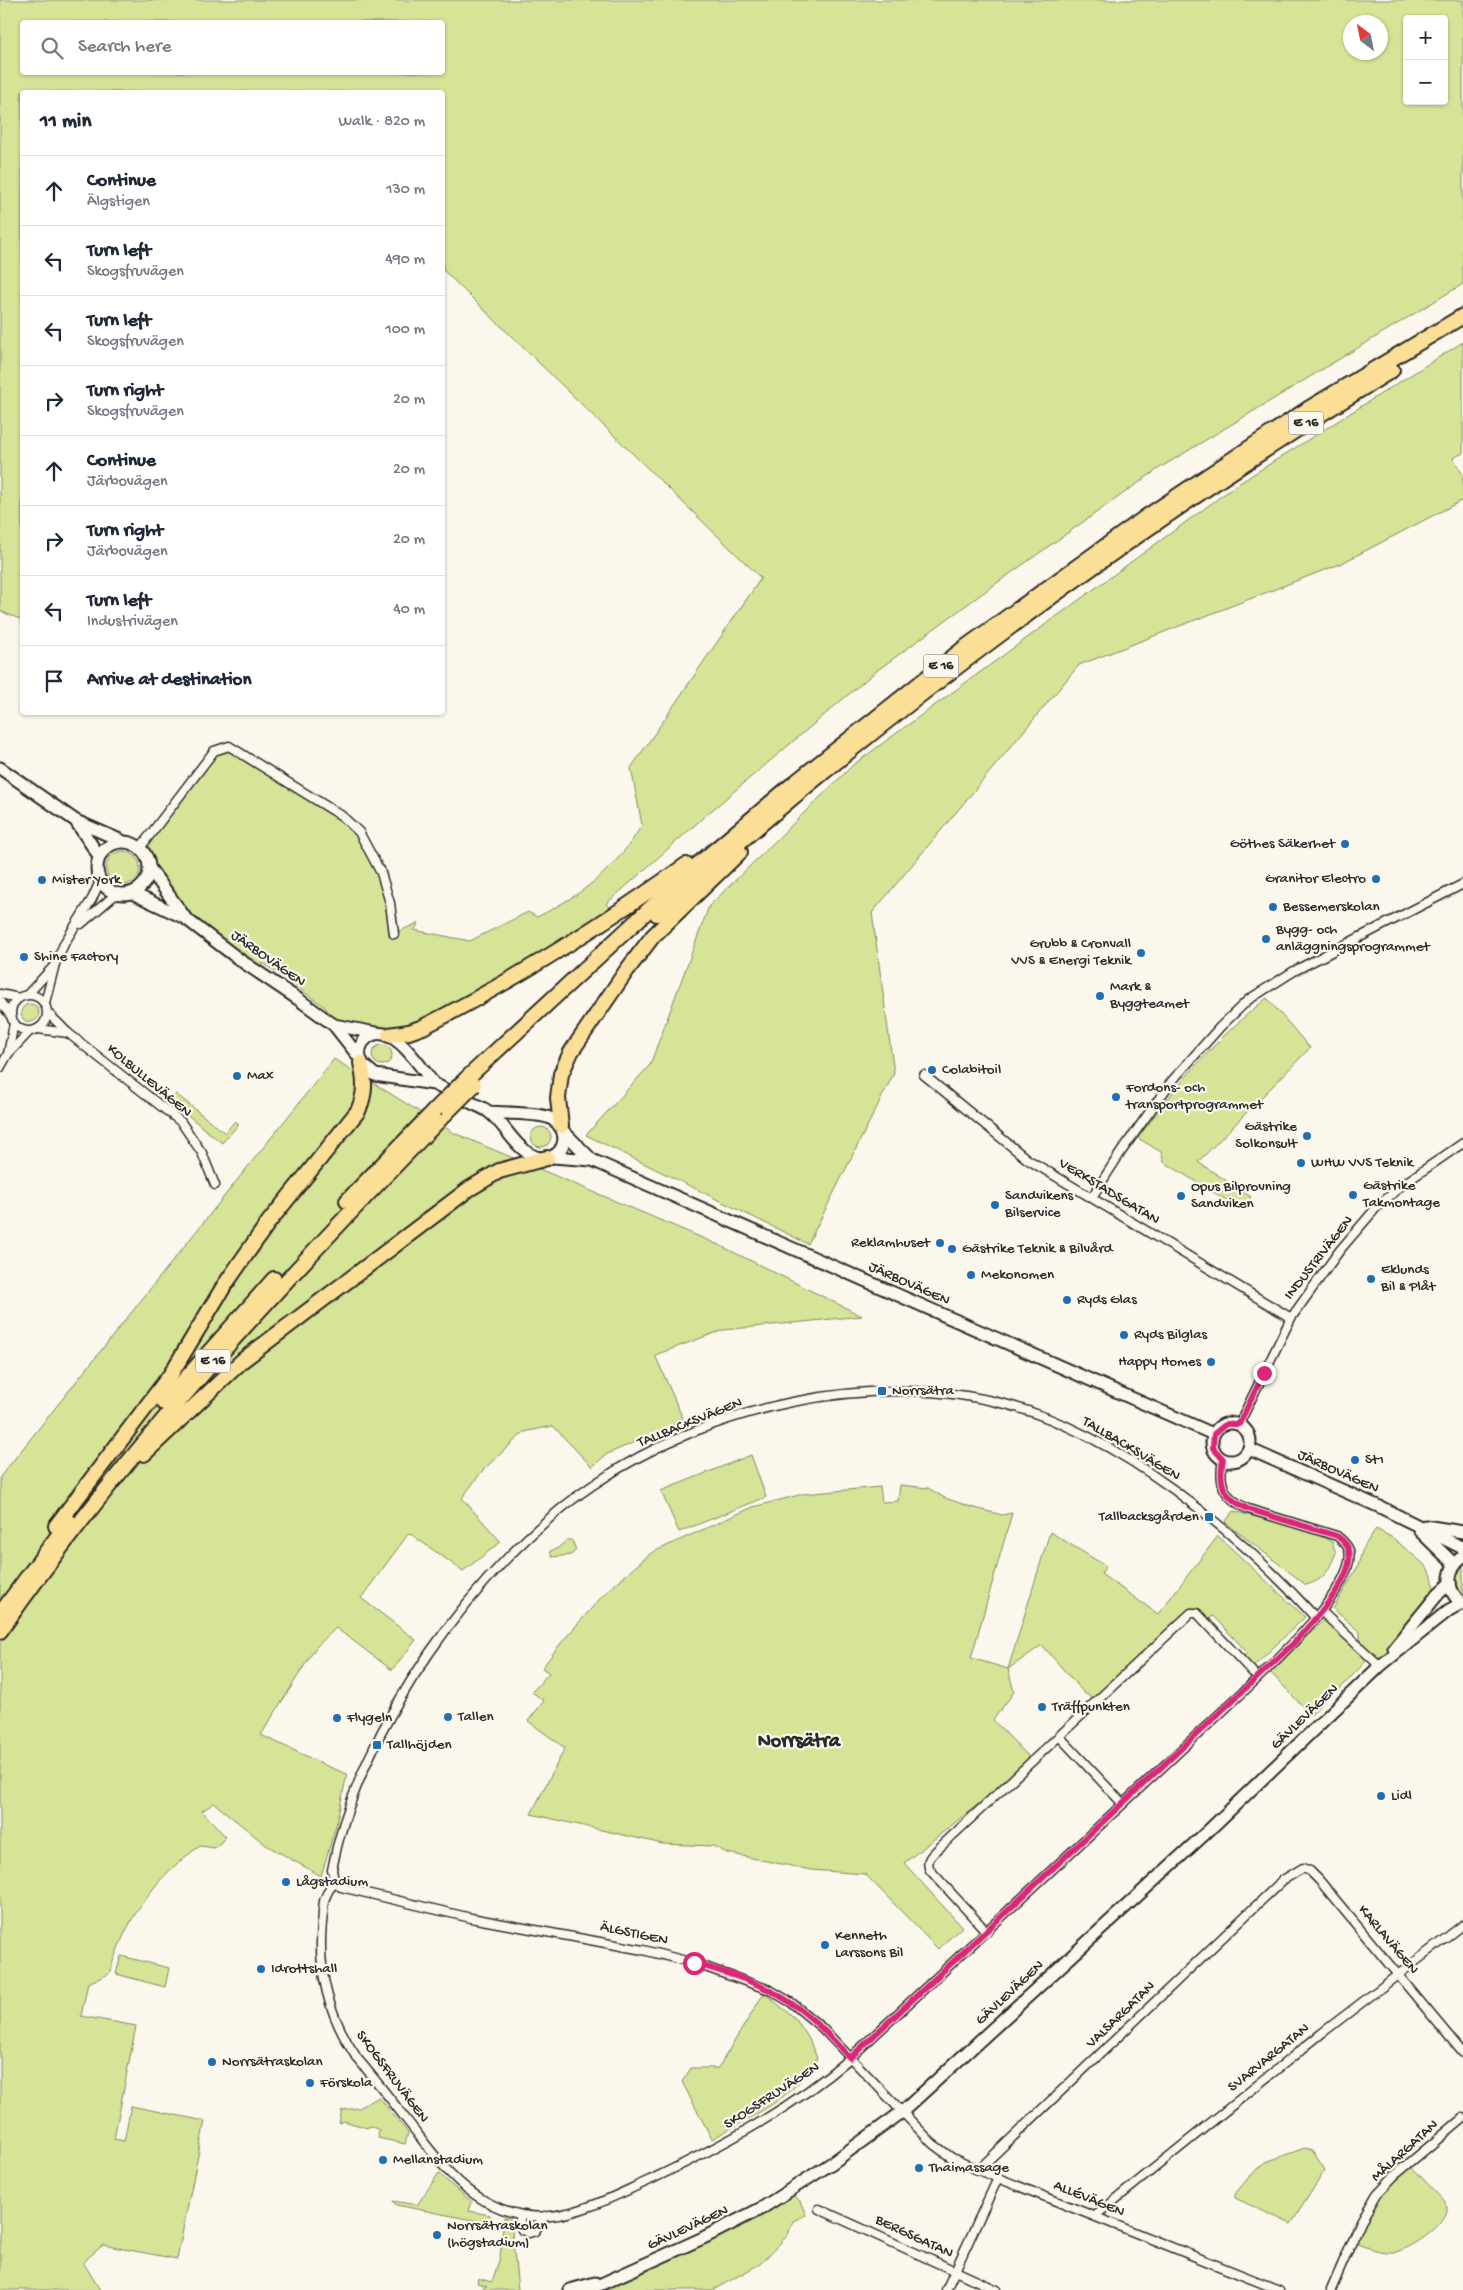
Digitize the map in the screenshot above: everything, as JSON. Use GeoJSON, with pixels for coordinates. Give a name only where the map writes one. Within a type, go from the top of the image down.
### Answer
{"type":"FeatureCollection","features":[{"type":"Feature","properties":{"kind":"highway","name":"E 16"},"geometry":{"type":"LineString","coordinates":[[0,1631],[109,1484],[202,1374],[322,1240],[470,1081],[660,898],[963,649],[1146,517],[1308,409],[1463,316]]}},
{"type":"Feature","properties":{"kind":"highway","name":"E 16"},"geometry":{"type":"LineString","coordinates":[[795,788],[968,657],[1152,525],[1314,418],[1463,326]]}},
{"type":"Feature","properties":{"kind":"highway"},"geometry":{"type":"LineString","coordinates":[[383,1034],[409,1032],[423,1027],[533,966],[643,896],[795,788]]}},
{"type":"Feature","properties":{"kind":"highway"},"geometry":{"type":"LineString","coordinates":[[562,1129],[558,1098],[561,1074],[571,1052],[626,970],[653,936],[732,860],[795,788]]}},
{"type":"Feature","properties":{"kind":"highway"},"geometry":{"type":"LineString","coordinates":[[24,1580],[48,1536],[171,1374],[224,1286],[268,1223],[358,1111],[364,1097],[365,1082],[360,1060]]}},
{"type":"Feature","properties":{"kind":"highway","name":"E 16"},"geometry":{"type":"LineString","coordinates":[[0,1614],[101,1479],[194,1368],[315,1234],[442,1110]]}},
{"type":"Feature","properties":{"kind":"highway"},"geometry":{"type":"LineString","coordinates":[[109,1484],[142,1456],[242,1360],[468,1189],[499,1171],[550,1157]]}},
{"type":"Feature","properties":{"kind":"main road"},"geometry":{"type":"LineString","coordinates":[[0,768],[76,821],[122,841],[130,842],[146,854],[150,869],[144,884],[132,893],[116,894],[109,891],[100,881],[97,873],[99,856],[105,848],[122,841]]}},
{"type":"Feature","properties":{"kind":"main road"},"geometry":{"type":"LineString","coordinates":[[76,821],[99,856]]}},
{"type":"Feature","properties":{"kind":"main road","name":"JÄRBOVÄGEN"},"geometry":{"type":"LineString","coordinates":[[150,869],[185,918]]}},
{"type":"Feature","properties":{"kind":"main road","name":"JÄRBOVÄGEN"},"geometry":{"type":"LineString","coordinates":[[132,893],[185,918],[240,960],[334,1025],[360,1060],[374,1075],[439,1086],[402,1044],[383,1034],[334,1025]]}},
{"type":"Feature","properties":{"kind":"main road"},"geometry":{"type":"LineString","coordinates":[[360,1060],[362,1042],[370,1035],[383,1034]]}},
{"type":"Feature","properties":{"kind":"main road","name":"JÄRBOVÄGEN"},"geometry":{"type":"LineString","coordinates":[[468,1101],[489,1112],[528,1153],[538,1157],[592,1160],[1214,1434]]}},
{"type":"Feature","properties":{"kind":"main road","name":"JÄRBOVÄGEN"},"geometry":{"type":"LineString","coordinates":[[489,1112],[549,1117],[592,1160]]}},
{"type":"Feature","properties":{"kind":"main road"},"geometry":{"type":"LineString","coordinates":[[550,1157],[563,1146],[565,1140],[562,1129]]}},
{"type":"Feature","properties":{"kind":"main road"},"geometry":{"type":"LineString","coordinates":[[1226,1424],[1239,1424],[1248,1434],[1249,1449],[1243,1457],[1238,1459],[1229,1461],[1223,1459],[1213,1448],[1214,1434],[1226,1424]]}},
{"type":"Feature","properties":{"kind":"main road","name":"JÄRBOVÄGEN"},"geometry":{"type":"LineString","coordinates":[[1249,1449],[1380,1507],[1413,1525],[1463,1548]]}},
{"type":"Feature","properties":{"kind":"main road"},"geometry":{"type":"LineString","coordinates":[[1413,1525],[1463,1532]]}},
{"type":"Feature","properties":{"kind":"main road","name":"JÄRBOVÄGEN"},"geometry":{"type":"LineString","coordinates":[[1413,1525],[1454,1564]]}},
{"type":"Feature","properties":{"kind":"main road"},"geometry":{"type":"LineString","coordinates":[[1450,1583],[1450,1572],[1454,1564],[1463,1556]]}},
{"type":"Feature","properties":{"kind":"main road","name":"GÄVLEVÄGEN"},"geometry":{"type":"LineString","coordinates":[[588,2290],[687,2246],[762,2208],[835,2161],[902,2112],[1207,1832],[1380,1666],[1449,1610],[1462,1603],[1454,1594],[1450,1583],[1438,1594],[1380,1666]]}},
{"type":"Feature","properties":{"kind":"main road","name":"GÄVLEVÄGEN"},"geometry":{"type":"LineString","coordinates":[[570,2290],[613,2278]]}},
{"type":"Feature","properties":{"kind":"street"},"geometry":{"type":"LineString","coordinates":[[140,848],[214,751],[229,746],[342,816],[359,832],[381,874],[390,903],[394,934]]}},
{"type":"Feature","properties":{"kind":"street"},"geometry":{"type":"LineString","coordinates":[[74,931],[100,881]]}},
{"type":"Feature","properties":{"kind":"street"},"geometry":{"type":"LineString","coordinates":[[1092,1197],[1120,1152],[1171,1082],[1220,1027],[1248,1000],[1294,971],[1463,884]]}},
{"type":"Feature","properties":{"kind":"street"},"geometry":{"type":"LineString","coordinates":[[0,1068],[8,1054],[29,1032],[38,1029],[46,1022],[48,1013],[45,1003],[55,964],[65,942],[74,931],[116,894]]}},
{"type":"Feature","properties":{"kind":"street"},"geometry":{"type":"LineString","coordinates":[[8,1054],[12,1006],[55,964]]}},
{"type":"Feature","properties":{"kind":"street"},"geometry":{"type":"LineString","coordinates":[[0,994],[37,996],[45,1003]]}},
{"type":"Feature","properties":{"kind":"street"},"geometry":{"type":"LineString","coordinates":[[0,1002],[20,1030],[29,1032]]}},
{"type":"Feature","properties":{"kind":"street","name":"KOLBULLEVÄGEN"},"geometry":{"type":"LineString","coordinates":[[48,1013],[68,1033],[181,1122],[202,1153],[215,1185]]}},
{"type":"Feature","properties":{"kind":"street"},"geometry":{"type":"LineString","coordinates":[[38,1029],[68,1033]]}},
{"type":"Feature","properties":{"kind":"street","name":"VERKSTADSGATAN"},"geometry":{"type":"LineString","coordinates":[[924,1075],[1027,1160],[1092,1197],[1237,1287],[1291,1318]]}},
{"type":"Feature","properties":{"kind":"street","name":"INDUSTRIVÄGEN"},"geometry":{"type":"LineString","coordinates":[[1239,1424],[1291,1318],[1316,1280],[1376,1208],[1408,1180],[1463,1143]]}},
{"type":"Feature","properties":{"kind":"street","name":"TALLBACKSVÄGEN"},"geometry":{"type":"LineString","coordinates":[[334,1880],[332,1870],[350,1806],[391,1715],[420,1666],[488,1579],[546,1522],[600,1480],[637,1458],[696,1432],[774,1407],[848,1394],[911,1391],[958,1394],[1023,1410],[1071,1429],[1097,1442],[1178,1494],[1224,1528],[1316,1618]]}},
{"type":"Feature","properties":{"kind":"street","name":"SKOGSFRUVÄGEN"},"geometry":{"type":"LineString","coordinates":[[334,1880],[324,1900],[321,1935],[321,1968],[326,1994],[346,2041],[458,2182],[486,2202],[520,2216],[571,2213],[706,2153],[757,2126],[796,2101],[850,2058],[1258,1678],[1322,1611],[1347,1569],[1349,1550],[1345,1542],[1337,1536],[1248,1509],[1235,1503],[1227,1494],[1220,1480],[1223,1459]]}},
{"type":"Feature","properties":{"kind":"street"},"geometry":{"type":"LineString","coordinates":[[1322,1611],[1380,1666]]}},
{"type":"Feature","properties":{"kind":"street"},"geometry":{"type":"LineString","coordinates":[[987,1932],[930,1870],[929,1859],[1059,1736],[1191,1614],[1197,1613],[1258,1678]]}},
{"type":"Feature","properties":{"kind":"street"},"geometry":{"type":"LineString","coordinates":[[1059,1736],[1122,1804]]}},
{"type":"Feature","properties":{"kind":"street","name":"KARLAVÄGEN"},"geometry":{"type":"LineString","coordinates":[[1283,1880],[1303,1868],[1310,1871],[1463,2053]]}},
{"type":"Feature","properties":{"kind":"street","name":"ÄLGSTIGEN"},"geometry":{"type":"LineString","coordinates":[[334,1880],[341,1887],[462,1916],[662,1954],[752,1982],[792,2003],[822,2028],[902,2112]]}},
{"type":"Feature","properties":{"kind":"street","name":"VALSARGATAN"},"geometry":{"type":"LineString","coordinates":[[978,2170],[1283,1880]]}},
{"type":"Feature","properties":{"kind":"street","name":"SVARVARGATAN"},"geometry":{"type":"LineString","coordinates":[[1096,2216],[1398,1974],[1463,1925]]}},
{"type":"Feature","properties":{"kind":"street","name":"ALLÉVÄGEN"},"geometry":{"type":"LineString","coordinates":[[902,2112],[933,2144],[952,2158],[1280,2290]]}},
{"type":"Feature","properties":{"kind":"street","name":"MÅLARGATAN"},"geometry":{"type":"LineString","coordinates":[[1331,2290],[1361,2221],[1377,2194],[1394,2176],[1463,2118]]}},
{"type":"Feature","properties":{"kind":"street"},"geometry":{"type":"LineString","coordinates":[[946,2290],[998,2178]]}},
{"type":"Feature","properties":{"kind":"street","name":"BERGSGATAN"},"geometry":{"type":"LineString","coordinates":[[820,2209],[997,2290]]}},
{"type":"Feature","properties":{"kind":"street"},"geometry":{"type":"LineString","coordinates":[[520,2216],[522,2230],[529,2233],[535,2231],[545,2216]]}},
{"type":"Feature","properties":{"kind":"green space"},"geometry":{"type":"Polygon","coordinates":[[[0,0],[1463,0],[1463,284],[1158,469],[875,672],[705,816],[606,904],[614,914],[409,1032],[334,1025],[325,1007],[263,963],[256,971],[185,918],[150,869],[146,854],[140,848],[214,751],[229,746],[350,824],[381,874],[394,933],[419,923],[414,930],[470,941],[528,912],[537,917],[554,908],[597,879],[621,855],[642,825],[631,768],[761,578],[445,272],[445,90],[20,90],[20,619],[0,611],[0,0]]]}},
{"type":"Feature","properties":{"kind":"green space"},"geometry":{"type":"Polygon","coordinates":[[[1463,342],[1463,453],[1453,458],[1463,475],[1463,500],[1340,564],[1079,665],[872,913],[894,1073],[808,1244],[586,1135],[650,1065],[709,906],[853,765],[1238,484],[1463,342]]]}},
{"type":"Feature","properties":{"kind":"green space"},"geometry":{"type":"Polygon","coordinates":[[[123,851],[130,852],[135,856],[139,861],[139,875],[135,880],[130,884],[123,885],[116,884],[111,880],[107,875],[106,868],[107,861],[111,856],[116,852],[123,851]]]}},
{"type":"Feature","properties":{"kind":"green space"},"geometry":{"type":"Polygon","coordinates":[[[1267,998],[1310,1048],[1198,1162],[1251,1197],[1241,1209],[1164,1162],[1161,1152],[1138,1138],[1167,1100],[1214,1046],[1267,998]]]}},
{"type":"Feature","properties":{"kind":"green space"},"geometry":{"type":"Polygon","coordinates":[[[30,1004],[36,1007],[39,1013],[36,1019],[30,1022],[24,1019],[21,1013],[24,1007],[30,1004]]]}},
{"type":"Feature","properties":{"kind":"green space"},"geometry":{"type":"Polygon","coordinates":[[[382,1045],[389,1048],[392,1055],[389,1062],[382,1065],[375,1062],[372,1055],[375,1048],[382,1045]]]}},
{"type":"Feature","properties":{"kind":"green space"},"geometry":{"type":"Polygon","coordinates":[[[334,1059],[454,1133],[719,1245],[862,1316],[723,1330],[655,1355],[684,1421],[607,1454],[592,1467],[553,1426],[524,1432],[483,1470],[462,1498],[501,1542],[463,1571],[409,1533],[361,1598],[416,1640],[392,1670],[336,1628],[316,1647],[261,1735],[347,1774],[336,1825],[321,1876],[266,1845],[214,1803],[202,1811],[226,1837],[215,1848],[200,1846],[184,1858],[155,1886],[133,1918],[109,1974],[88,1983],[81,2016],[136,2026],[114,2139],[124,2141],[131,2106],[205,2121],[177,2259],[103,2245],[83,2262],[100,2290],[0,2290],[0,1477],[334,1059]]]}},
{"type":"Feature","properties":{"kind":"green space"},"geometry":{"type":"Polygon","coordinates":[[[176,1094],[225,1133],[235,1121],[239,1124],[222,1143],[170,1101],[176,1094]]]}},
{"type":"Feature","properties":{"kind":"green space"},"geometry":{"type":"Polygon","coordinates":[[[541,1127],[548,1130],[551,1137],[548,1144],[541,1147],[534,1144],[531,1137],[534,1130],[541,1127]]]}},
{"type":"Feature","properties":{"kind":"green space"},"geometry":{"type":"Polygon","coordinates":[[[751,1455],[766,1497],[679,1532],[661,1491],[751,1455]]]}},
{"type":"Feature","properties":{"kind":"green space"},"geometry":{"type":"Polygon","coordinates":[[[900,1485],[928,1488],[945,1498],[1002,1515],[1012,1513],[971,1658],[1008,1669],[1014,1692],[993,1720],[1033,1761],[904,1863],[962,1927],[938,1949],[865,1874],[811,1870],[727,1853],[713,1846],[663,1844],[531,1814],[565,1748],[528,1721],[544,1701],[532,1692],[549,1673],[542,1668],[561,1643],[605,1593],[651,1553],[753,1507],[803,1494],[880,1487],[882,1502],[898,1501],[900,1485]]]}},
{"type":"Feature","properties":{"kind":"green space"},"geometry":{"type":"Polygon","coordinates":[[[1234,1511],[1315,1533],[1332,1542],[1336,1553],[1328,1570],[1318,1580],[1306,1585],[1225,1522],[1234,1511]]]}},
{"type":"Feature","properties":{"kind":"green space"},"geometry":{"type":"Polygon","coordinates":[[[1376,1529],[1393,1538],[1426,1566],[1438,1594],[1380,1666],[1370,1657],[1337,1692],[1334,1690],[1311,1715],[1270,1672],[1327,1617],[1360,1647],[1364,1643],[1360,1639],[1360,1632],[1333,1609],[1358,1566],[1363,1548],[1376,1529]]]}},
{"type":"Feature","properties":{"kind":"green space"},"geometry":{"type":"Polygon","coordinates":[[[1050,1532],[1106,1566],[1101,1574],[1158,1614],[1218,1536],[1305,1617],[1250,1670],[1240,1659],[1247,1652],[1213,1616],[1205,1622],[1191,1613],[1097,1701],[1084,1693],[1042,1645],[1008,1669],[1050,1532]]]}},
{"type":"Feature","properties":{"kind":"green space"},"geometry":{"type":"Polygon","coordinates":[[[567,1540],[572,1540],[576,1550],[571,1555],[552,1557],[550,1551],[558,1548],[567,1540]]]}},
{"type":"Feature","properties":{"kind":"green space"},"geometry":{"type":"Polygon","coordinates":[[[1463,1556],[1463,1604],[1451,1590],[1458,1560],[1463,1556]]]}},
{"type":"Feature","properties":{"kind":"green space"},"geometry":{"type":"Polygon","coordinates":[[[121,1956],[169,1968],[165,1987],[116,1974],[121,1956]]]}},
{"type":"Feature","properties":{"kind":"green space"},"geometry":{"type":"Polygon","coordinates":[[[764,1993],[795,2018],[808,2037],[817,2058],[804,2077],[784,2096],[712,2139],[682,2082],[691,2068],[718,2068],[764,1993]]]}},
{"type":"Feature","properties":{"kind":"green space"},"geometry":{"type":"Polygon","coordinates":[[[379,2097],[408,2133],[405,2144],[378,2138],[379,2130],[370,2126],[367,2128],[344,2121],[339,2123],[342,2110],[359,2108],[379,2097]]]}},
{"type":"Feature","properties":{"kind":"green space"},"geometry":{"type":"Polygon","coordinates":[[[1305,2148],[1312,2150],[1325,2170],[1291,2224],[1235,2198],[1235,2194],[1249,2177],[1266,2162],[1305,2148]]]}},
{"type":"Feature","properties":{"kind":"green space"},"geometry":{"type":"Polygon","coordinates":[[[1409,2164],[1447,2206],[1442,2221],[1418,2242],[1394,2252],[1378,2251],[1352,2242],[1377,2194],[1409,2164]]]}},
{"type":"Feature","properties":{"kind":"green space"},"geometry":{"type":"Polygon","coordinates":[[[439,2173],[472,2202],[469,2211],[490,2215],[488,2223],[396,2205],[393,2201],[417,2205],[439,2173]]]}},
{"type":"Feature","properties":{"kind":"green space"},"geometry":{"type":"Polygon","coordinates":[[[790,2191],[800,2201],[806,2215],[793,2221],[788,2235],[760,2264],[713,2290],[570,2290],[613,2278],[790,2191]]]}},
{"type":"Feature","properties":{"kind":"green space"},"geometry":{"type":"Polygon","coordinates":[[[504,2217],[511,2220],[518,2290],[479,2290],[487,2286],[477,2283],[478,2278],[491,2282],[493,2279],[500,2257],[504,2217]]]}},
{"type":"Feature","properties":{"kind":"place","name":"Göthes Säkerhet"},"geometry":{"type":"Point","coordinates":[1345,844]}},
{"type":"Feature","properties":{"kind":"place","name":"Granitor Electro"},"geometry":{"type":"Point","coordinates":[1376,879]}},
{"type":"Feature","properties":{"kind":"place","name":"Mister York"},"geometry":{"type":"Point","coordinates":[42,880]}},
{"type":"Feature","properties":{"kind":"place","name":"Bessemerskolan"},"geometry":{"type":"Point","coordinates":[1273,907]}},
{"type":"Feature","properties":{"kind":"place","name":"Bygg- och anläggningsprogrammet"},"geometry":{"type":"Point","coordinates":[1266,939]}},
{"type":"Feature","properties":{"kind":"place","name":"Grubb & Cronvall VVS & Energi Teknik"},"geometry":{"type":"Point","coordinates":[1141,953]}},
{"type":"Feature","properties":{"kind":"place","name":"Shine Factory"},"geometry":{"type":"Point","coordinates":[24,957]}},
{"type":"Feature","properties":{"kind":"place","name":"Mark & Byggteamet"},"geometry":{"type":"Point","coordinates":[1100,996]}},
{"type":"Feature","properties":{"kind":"place","name":"Colabitoil"},"geometry":{"type":"Point","coordinates":[932,1070]}},
{"type":"Feature","properties":{"kind":"place","name":"Max"},"geometry":{"type":"Point","coordinates":[237,1076]}},
{"type":"Feature","properties":{"kind":"place","name":"Fordons- och transportprogrammet"},"geometry":{"type":"Point","coordinates":[1116,1097]}},
{"type":"Feature","properties":{"kind":"place","name":"Gästrike Solkonsult"},"geometry":{"type":"Point","coordinates":[1307,1136]}},
{"type":"Feature","properties":{"kind":"place","name":"WHW VVS Teknik"},"geometry":{"type":"Point","coordinates":[1301,1163]}},
{"type":"Feature","properties":{"kind":"place","name":"Gästrike Takmontage"},"geometry":{"type":"Point","coordinates":[1353,1195]}},
{"type":"Feature","properties":{"kind":"place","name":"Opus Bilprovning Sandviken"},"geometry":{"type":"Point","coordinates":[1181,1196]}},
{"type":"Feature","properties":{"kind":"place","name":"Sandvikens Bilservice"},"geometry":{"type":"Point","coordinates":[995,1205]}},
{"type":"Feature","properties":{"kind":"place","name":"Reklamhuset"},"geometry":{"type":"Point","coordinates":[940,1243]}},
{"type":"Feature","properties":{"kind":"place","name":"Gästrike Teknik & Bilvård"},"geometry":{"type":"Point","coordinates":[952,1249]}},
{"type":"Feature","properties":{"kind":"place","name":"Mekonomen"},"geometry":{"type":"Point","coordinates":[971,1275]}},
{"type":"Feature","properties":{"kind":"place","name":"Eklunds Bil & Plåt"},"geometry":{"type":"Point","coordinates":[1371,1279]}},
{"type":"Feature","properties":{"kind":"place","name":"Ryds Glas"},"geometry":{"type":"Point","coordinates":[1067,1300]}},
{"type":"Feature","properties":{"kind":"place","name":"Ryds Bilglas"},"geometry":{"type":"Point","coordinates":[1124,1335]}},
{"type":"Feature","properties":{"kind":"place","name":"Happy Homes"},"geometry":{"type":"Point","coordinates":[1211,1362]}},
{"type":"Feature","properties":{"kind":"place","name":"Norrsätra"},"geometry":{"type":"Point","coordinates":[882,1391]}},
{"type":"Feature","properties":{"kind":"place","name":"St1"},"geometry":{"type":"Point","coordinates":[1355,1460]}},
{"type":"Feature","properties":{"kind":"place","name":"Tallbacksgården"},"geometry":{"type":"Point","coordinates":[1209,1517]}},
{"type":"Feature","properties":{"kind":"place","name":"Träffpunkten"},"geometry":{"type":"Point","coordinates":[1042,1707]}},
{"type":"Feature","properties":{"kind":"place","name":"Tallen"},"geometry":{"type":"Point","coordinates":[448,1717]}},
{"type":"Feature","properties":{"kind":"place","name":"Flygeln"},"geometry":{"type":"Point","coordinates":[337,1718]}},
{"type":"Feature","properties":{"kind":"place","name":"Tallhöjden"},"geometry":{"type":"Point","coordinates":[377,1745]}},
{"type":"Feature","properties":{"kind":"place","name":"Lidl"},"geometry":{"type":"Point","coordinates":[1381,1796]}},
{"type":"Feature","properties":{"kind":"place","name":"Lågstadium"},"geometry":{"type":"Point","coordinates":[286,1882]}},
{"type":"Feature","properties":{"kind":"place","name":"Kenneth Larssons Bil"},"geometry":{"type":"Point","coordinates":[825,1945]}},
{"type":"Feature","properties":{"kind":"place","name":"Idrottshall"},"geometry":{"type":"Point","coordinates":[261,1969]}},
{"type":"Feature","properties":{"kind":"place","name":"Norrsätraskolan"},"geometry":{"type":"Point","coordinates":[212,2062]}},
{"type":"Feature","properties":{"kind":"place","name":"Förskola"},"geometry":{"type":"Point","coordinates":[310,2083]}},
{"type":"Feature","properties":{"kind":"place","name":"Mellanstadium"},"geometry":{"type":"Point","coordinates":[383,2160]}},
{"type":"Feature","properties":{"kind":"place","name":"Thaimassage"},"geometry":{"type":"Point","coordinates":[919,2168]}},
{"type":"Feature","properties":{"kind":"place","name":"Norrsätraskolan (högstadium)"},"geometry":{"type":"Point","coordinates":[437,2235]}},
{"type":"Feature","properties":{"kind":"district","name":"Norrsätra"},"geometry":{"type":"Point","coordinates":[799,1742]}},
{"type":"Feature","properties":{"kind":"route"},"geometry":{"type":"LineString","coordinates":[[694,1963],[752,1982],[792,2003],[822,2028],[850,2058],[922,1993],[1293,1644],[1322,1611],[1336,1590],[1347,1569],[1349,1550],[1345,1542],[1337,1536],[1248,1509],[1235,1503],[1223,1487],[1220,1480],[1223,1459],[1217,1455],[1213,1448],[1214,1434],[1220,1426],[1231,1423],[1239,1424],[1264,1373]]}}]}
